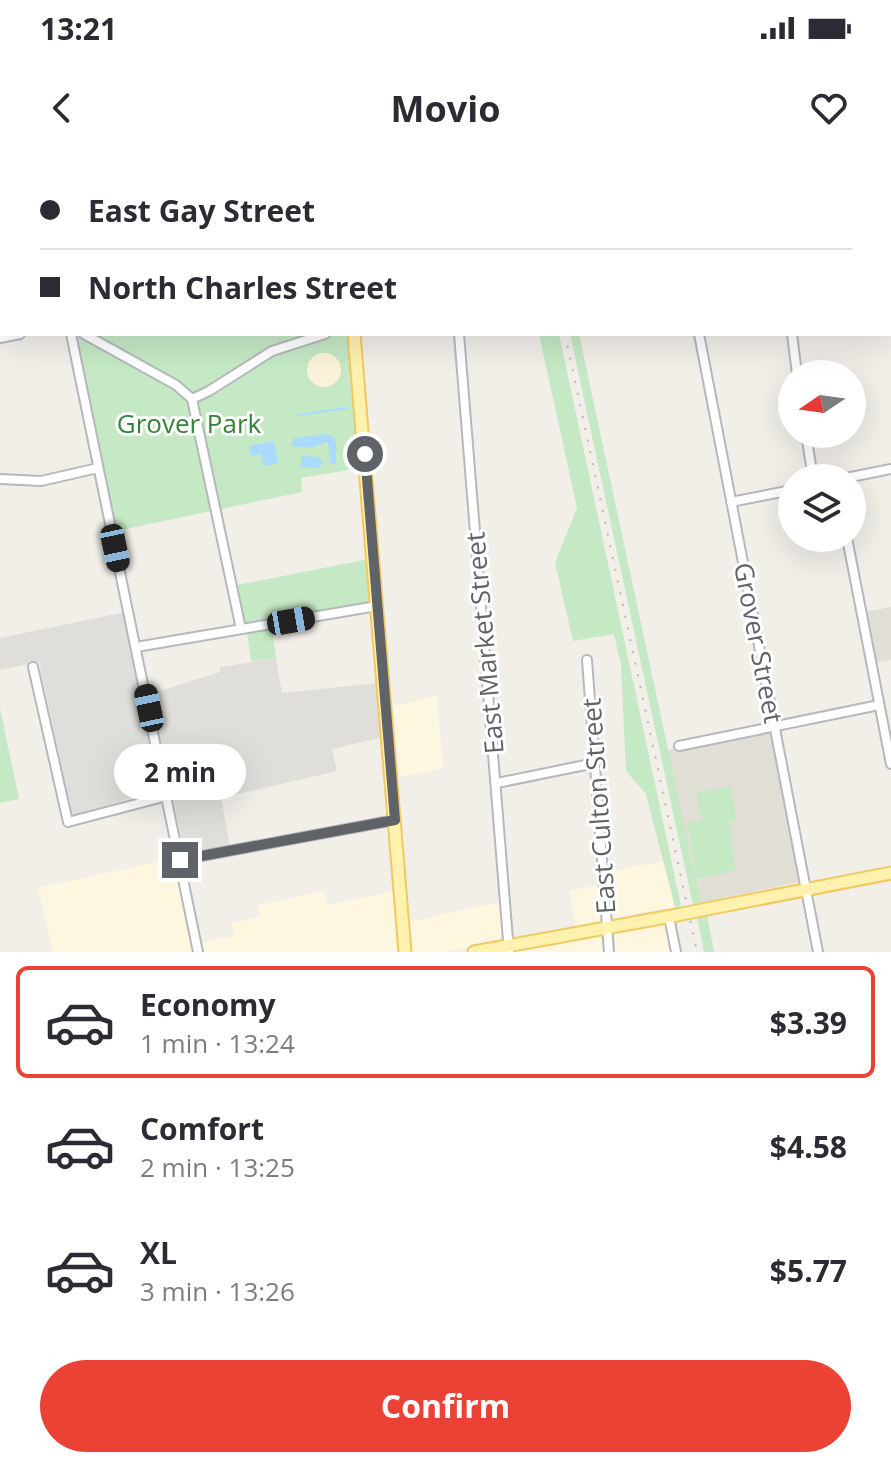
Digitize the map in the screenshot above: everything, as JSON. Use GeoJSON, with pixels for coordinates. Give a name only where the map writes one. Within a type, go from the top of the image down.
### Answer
{"type":"FeatureCollection","features":[{"type":"Feature","properties":{"kind":"main road"},"geometry":{"type":"LineString","coordinates":[[354,336],[405,952]]}},
{"type":"Feature","properties":{"kind":"main road"},"geometry":{"type":"LineString","coordinates":[[474,952],[509,949],[891,873]]}},
{"type":"Feature","properties":{"kind":"street"},"geometry":{"type":"LineString","coordinates":[[71,336],[198,952]]}},
{"type":"Feature","properties":{"kind":"street"},"geometry":{"type":"LineString","coordinates":[[88,336],[176,385],[192,399],[241,629]]}},
{"type":"Feature","properties":{"kind":"street"},"geometry":{"type":"LineString","coordinates":[[192,399],[272,351],[319,336]]}},
{"type":"Feature","properties":{"kind":"street","name":"East Market Street"},"geometry":{"type":"LineString","coordinates":[[459,336],[509,949]]}},
{"type":"Feature","properties":{"kind":"street","name":"Grover Street"},"geometry":{"type":"LineString","coordinates":[[699,336],[818,952]]}},
{"type":"Feature","properties":{"kind":"street"},"geometry":{"type":"LineString","coordinates":[[792,336],[795,360]]}},
{"type":"Feature","properties":{"kind":"street"},"geometry":{"type":"LineString","coordinates":[[0,479],[41,481],[98,468]]}},
{"type":"Feature","properties":{"kind":"street"},"geometry":{"type":"LineString","coordinates":[[866,474],[891,469]]}},
{"type":"Feature","properties":{"kind":"street"},"geometry":{"type":"LineString","coordinates":[[731,502],[778,493]]}},
{"type":"Feature","properties":{"kind":"street"},"geometry":{"type":"LineString","coordinates":[[850,552],[891,764]]}},
{"type":"Feature","properties":{"kind":"street"},"geometry":{"type":"LineString","coordinates":[[136,647],[377,606]]}},
{"type":"Feature","properties":{"kind":"street","name":"East Culton Street"},"geometry":{"type":"LineString","coordinates":[[587,660],[609,952]]}},
{"type":"Feature","properties":{"kind":"street"},"geometry":{"type":"LineString","coordinates":[[33,667],[68,822],[167,796]]}},
{"type":"Feature","properties":{"kind":"street"},"geometry":{"type":"LineString","coordinates":[[679,746],[879,705]]}},
{"type":"Feature","properties":{"kind":"street"},"geometry":{"type":"LineString","coordinates":[[497,783],[595,763]]}},
{"type":"Feature","properties":{"kind":"street"},"geometry":{"type":"LineString","coordinates":[[180,860],[395,820]]}},
{"type":"Feature","properties":{"kind":"street"},"geometry":{"type":"LineString","coordinates":[[673,916],[676,952]]}},
{"type":"Feature","properties":{"kind":"shaded area"},"geometry":{"type":"Polygon","coordinates":[[[891,607],[891,660],[875,663],[865,612],[891,607]]]}},
{"type":"Feature","properties":{"kind":"shaded area"},"geometry":{"type":"Polygon","coordinates":[[[125,612],[161,789],[72,816],[39,662],[0,670],[0,638],[125,612]]]}},
{"type":"Feature","properties":{"kind":"shaded area"},"geometry":{"type":"Polygon","coordinates":[[[276,658],[282,693],[378,683],[383,737],[332,749],[337,771],[221,798],[230,847],[185,855],[150,694],[220,672],[220,667],[276,658]]]}},
{"type":"Feature","properties":{"kind":"shaded area"},"geometry":{"type":"Polygon","coordinates":[[[437,696],[443,768],[400,777],[393,706],[437,696]]]}},
{"type":"Feature","properties":{"kind":"shaded area"},"geometry":{"type":"Polygon","coordinates":[[[771,731],[799,882],[701,903],[667,750],[771,731]]]}},
{"type":"Feature","properties":{"kind":"shaded area"},"geometry":{"type":"Polygon","coordinates":[[[175,858],[194,952],[53,952],[38,888],[175,858]]]}},
{"type":"Feature","properties":{"kind":"shaded area"},"geometry":{"type":"Polygon","coordinates":[[[665,861],[675,907],[611,917],[607,872],[665,861]]]}},
{"type":"Feature","properties":{"kind":"shaded area"},"geometry":{"type":"Polygon","coordinates":[[[604,884],[603,922],[576,927],[569,891],[604,884]]]}},
{"type":"Feature","properties":{"kind":"shaded area"},"geometry":{"type":"Polygon","coordinates":[[[324,891],[328,905],[396,891],[401,952],[204,952],[202,942],[234,936],[232,923],[260,917],[258,905],[324,891]]]}},
{"type":"Feature","properties":{"kind":"shaded area"},"geometry":{"type":"Polygon","coordinates":[[[503,901],[505,940],[443,952],[412,952],[410,922],[503,901]]]}},
{"type":"Feature","properties":{"kind":"shaded area"},"geometry":{"type":"Polygon","coordinates":[[[665,922],[672,952],[615,952],[615,931],[665,922]]]}},
{"type":"Feature","properties":{"kind":"shaded area"},"geometry":{"type":"Polygon","coordinates":[[[603,934],[606,952],[514,952],[516,950],[603,934]]]}},
{"type":"Feature","properties":{"kind":"green space","name":"Grover Park"},"geometry":{"type":"Polygon","coordinates":[[[71,336],[354,336],[361,468],[301,478],[302,492],[116,531],[71,336]]]}},
{"type":"Feature","properties":{"kind":"green space"},"geometry":{"type":"Polygon","coordinates":[[[539,336],[559,336],[681,906],[675,907],[646,794],[626,771],[621,666],[614,634],[573,641],[555,563],[577,508],[539,336]]]}},
{"type":"Feature","properties":{"kind":"green space"},"geometry":{"type":"Polygon","coordinates":[[[570,336],[579,336],[701,903],[693,905],[570,336]]]}},
{"type":"Feature","properties":{"kind":"green space"},"geometry":{"type":"Polygon","coordinates":[[[369,559],[371,602],[248,625],[243,620],[237,585],[369,559]]]}},
{"type":"Feature","properties":{"kind":"green space"},"geometry":{"type":"Polygon","coordinates":[[[272,627],[276,658],[251,661],[247,632],[272,627]]]}},
{"type":"Feature","properties":{"kind":"green space"},"geometry":{"type":"Polygon","coordinates":[[[0,708],[19,799],[0,803],[0,708]]]}},
{"type":"Feature","properties":{"kind":"green space"},"geometry":{"type":"Polygon","coordinates":[[[730,786],[737,820],[730,822],[735,871],[698,879],[687,823],[702,820],[696,793],[730,786]]]}},
{"type":"Feature","properties":{"kind":"green space"},"geometry":{"type":"Polygon","coordinates":[[[707,915],[714,952],[704,952],[697,917],[707,915]]]}},
{"type":"Feature","properties":{"kind":"sand"},"geometry":{"type":"Polygon","coordinates":[[[324,353],[336,358],[341,370],[336,382],[324,387],[312,382],[307,370],[312,358],[324,353]]]}},
{"type":"Feature","properties":{"kind":"water"},"geometry":{"type":"Polygon","coordinates":[[[328,434],[336,440],[336,465],[330,463],[328,442],[311,448],[291,446],[294,438],[328,434]]]}},
{"type":"Feature","properties":{"kind":"water"},"geometry":{"type":"Polygon","coordinates":[[[274,441],[278,463],[264,466],[261,454],[251,456],[249,446],[274,441]]]}},
{"type":"Feature","properties":{"kind":"water"},"geometry":{"type":"Polygon","coordinates":[[[301,456],[318,457],[323,463],[319,468],[301,467],[301,456]]]}},
{"type":"Feature","properties":{"kind":"waterway"},"geometry":{"type":"LineString","coordinates":[[298,415],[347,408]]}},
{"type":"Feature","properties":{"kind":"railway"},"geometry":{"type":"LineString","coordinates":[[565,336],[697,952]]}},
{"type":"Feature","properties":{"kind":"route"},"geometry":{"type":"LineString","coordinates":[[180,860],[395,820],[365,454]]}}]}
